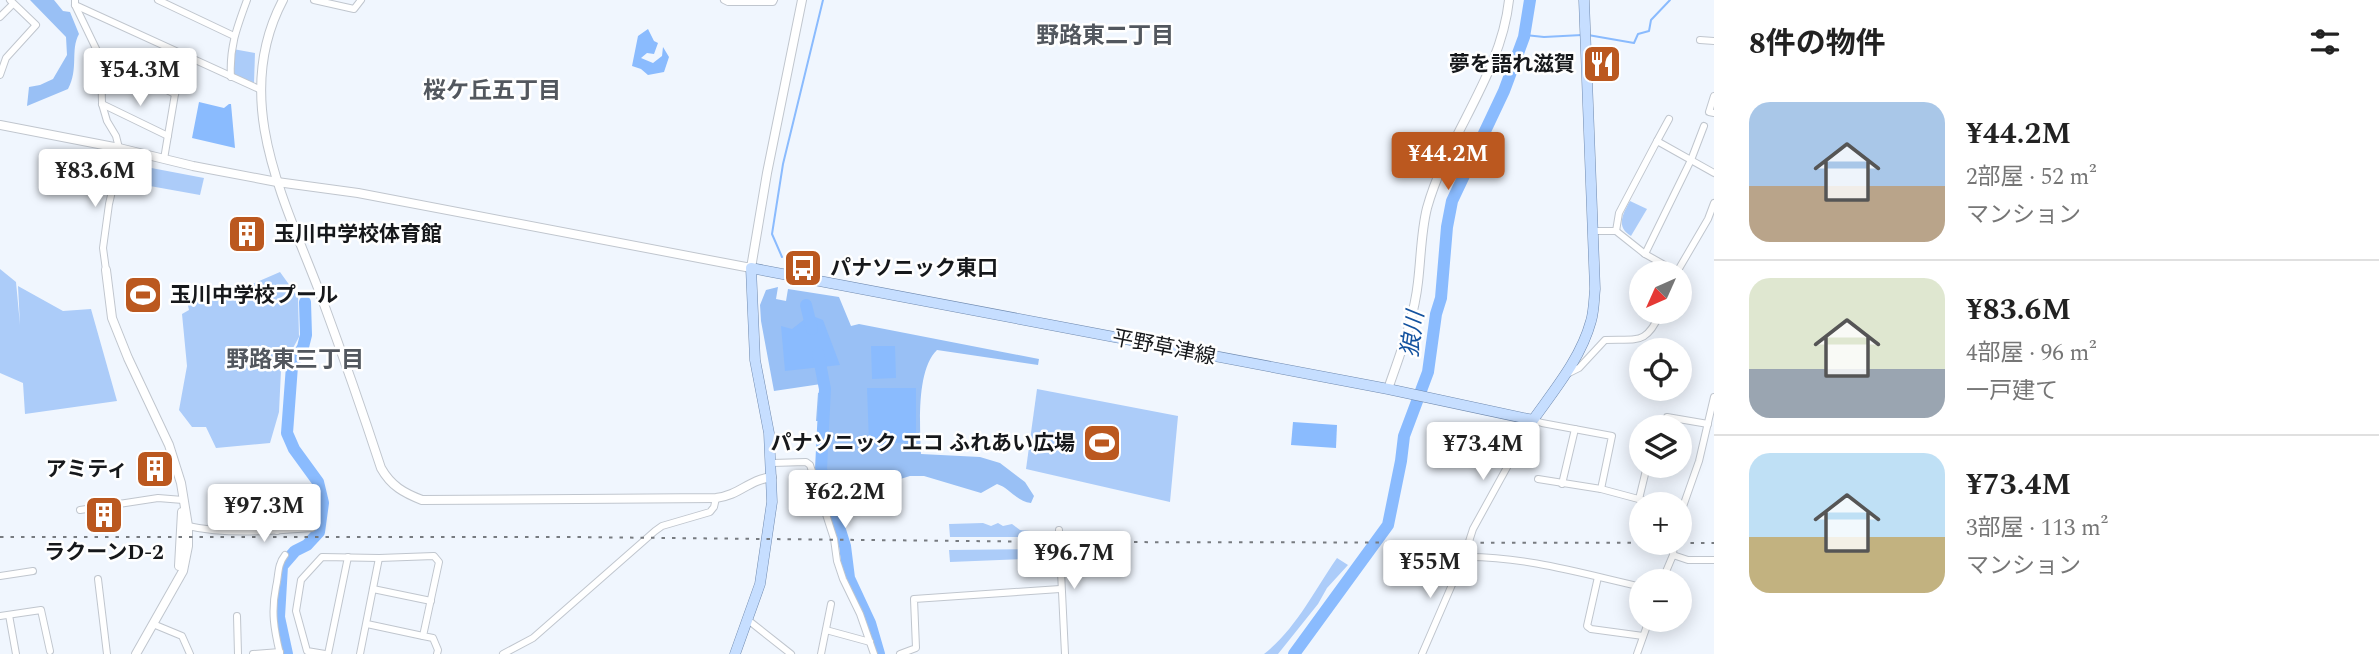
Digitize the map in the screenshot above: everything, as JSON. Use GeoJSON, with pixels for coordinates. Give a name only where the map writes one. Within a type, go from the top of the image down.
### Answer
{"type":"FeatureCollection","features":[{"type":"Feature","properties":{"kind":"main road"},"geometry":{"type":"LineString","coordinates":[[1533,420],[1564,377],[1579,350],[1592,317],[1595,289],[1584,0]]}},
{"type":"Feature","properties":{"kind":"main road","name":"平野草津線"},"geometry":{"type":"LineString","coordinates":[[751,268],[1388,389],[1533,420]]}},
{"type":"Feature","properties":{"kind":"main road"},"geometry":{"type":"LineString","coordinates":[[736,654],[764,563],[772,502],[769,433],[755,359],[751,268]]}},
{"type":"Feature","properties":{"kind":"street"},"geometry":{"type":"LineString","coordinates":[[158,0],[233,36]]}},
{"type":"Feature","properties":{"kind":"street"},"geometry":{"type":"LineString","coordinates":[[230,77],[233,36],[247,0]]}},
{"type":"Feature","properties":{"kind":"street"},"geometry":{"type":"LineString","coordinates":[[283,0],[270,32],[259,89],[269,160],[331,324],[381,468],[399,490],[422,500],[716,498],[736,492],[757,479],[772,477]]}},
{"type":"Feature","properties":{"kind":"street"},"geometry":{"type":"LineString","coordinates":[[314,0],[354,9],[361,0]]}},
{"type":"Feature","properties":{"kind":"street"},"geometry":{"type":"LineString","coordinates":[[724,0],[774,0]]}},
{"type":"Feature","properties":{"kind":"street"},"geometry":{"type":"LineString","coordinates":[[0,125],[277,182],[358,193],[751,268],[802,0]]}},
{"type":"Feature","properties":{"kind":"street"},"geometry":{"type":"LineString","coordinates":[[1388,389],[1412,315],[1427,208],[1437,177],[1488,72],[1501,38],[1509,0]]}},
{"type":"Feature","properties":{"kind":"street"},"geometry":{"type":"LineString","coordinates":[[0,17],[12,2],[36,25],[6,58],[0,75]]}},
{"type":"Feature","properties":{"kind":"street"},"geometry":{"type":"LineString","coordinates":[[75,3],[259,89]]}},
{"type":"Feature","properties":{"kind":"street"},"geometry":{"type":"LineString","coordinates":[[75,3],[101,59],[102,104],[119,148],[103,248],[112,318],[169,445],[188,526],[183,571],[136,654]]}},
{"type":"Feature","properties":{"kind":"street"},"geometry":{"type":"LineString","coordinates":[[1700,40],[1714,41]]}},
{"type":"Feature","properties":{"kind":"street"},"geometry":{"type":"LineString","coordinates":[[101,59],[175,94]]}},
{"type":"Feature","properties":{"kind":"street"},"geometry":{"type":"LineString","coordinates":[[164,159],[175,94],[192,59]]}},
{"type":"Feature","properties":{"kind":"street"},"geometry":{"type":"LineString","coordinates":[[1714,96],[1709,112],[1714,113]]}},
{"type":"Feature","properties":{"kind":"street"},"geometry":{"type":"LineString","coordinates":[[102,104],[168,136]]}},
{"type":"Feature","properties":{"kind":"street"},"geometry":{"type":"LineString","coordinates":[[1616,231],[1619,213],[1669,119]]}},
{"type":"Feature","properties":{"kind":"street"},"geometry":{"type":"LineString","coordinates":[[1645,254],[1691,160],[1704,126]]}},
{"type":"Feature","properties":{"kind":"street"},"geometry":{"type":"LineString","coordinates":[[1657,141],[1714,173]]}},
{"type":"Feature","properties":{"kind":"street"},"geometry":{"type":"LineString","coordinates":[[1683,261],[1708,219],[1714,203]]}},
{"type":"Feature","properties":{"kind":"street"},"geometry":{"type":"LineString","coordinates":[[1592,231],[1616,231],[1657,261]]}},
{"type":"Feature","properties":{"kind":"street"},"geometry":{"type":"LineString","coordinates":[[1564,377],[1579,368],[1605,340],[1628,341],[1643,338],[1655,324]]}},
{"type":"Feature","properties":{"kind":"street"},"geometry":{"type":"LineString","coordinates":[[1689,492],[1714,397]]}},
{"type":"Feature","properties":{"kind":"street"},"geometry":{"type":"LineString","coordinates":[[1422,654],[1474,529],[1533,420],[1612,436],[1601,489]]}},
{"type":"Feature","properties":{"kind":"street"},"geometry":{"type":"LineString","coordinates":[[1692,421],[1708,424]]}},
{"type":"Feature","properties":{"kind":"street"},"geometry":{"type":"LineString","coordinates":[[1562,484],[1575,429]]}},
{"type":"Feature","properties":{"kind":"street"},"geometry":{"type":"LineString","coordinates":[[772,463],[806,462],[810,465],[834,539],[840,570],[874,654]]}},
{"type":"Feature","properties":{"kind":"street"},"geometry":{"type":"LineString","coordinates":[[1538,479],[1629,496]]}},
{"type":"Feature","properties":{"kind":"street"},"geometry":{"type":"LineString","coordinates":[[80,510],[158,498],[183,500]]}},
{"type":"Feature","properties":{"kind":"street"},"geometry":{"type":"LineString","coordinates":[[503,654],[533,638],[655,531],[662,526],[710,512],[716,498]]}},
{"type":"Feature","properties":{"kind":"street"},"geometry":{"type":"LineString","coordinates":[[173,589],[181,558],[183,500]]}},
{"type":"Feature","properties":{"kind":"street"},"geometry":{"type":"LineString","coordinates":[[276,531],[277,512]]}},
{"type":"Feature","properties":{"kind":"street"},"geometry":{"type":"LineString","coordinates":[[188,526],[207,531],[276,531],[312,527],[314,514]]}},
{"type":"Feature","properties":{"kind":"street"},"geometry":{"type":"LineString","coordinates":[[1059,530],[1065,654]]}},
{"type":"Feature","properties":{"kind":"street"},"geometry":{"type":"LineString","coordinates":[[253,654],[280,653],[272,617],[273,596],[279,562],[285,555]]}},
{"type":"Feature","properties":{"kind":"street"},"geometry":{"type":"LineString","coordinates":[[348,557],[326,654],[307,651],[296,611],[301,580],[322,557],[434,555],[439,562],[423,636]]}},
{"type":"Feature","properties":{"kind":"street"},"geometry":{"type":"LineString","coordinates":[[1667,569],[1673,555],[1688,560],[1714,560]]}},
{"type":"Feature","properties":{"kind":"street"},"geometry":{"type":"LineString","coordinates":[[1464,558],[1488,557],[1518,561],[1629,584]]}},
{"type":"Feature","properties":{"kind":"street"},"geometry":{"type":"LineString","coordinates":[[360,654],[379,558]]}},
{"type":"Feature","properties":{"kind":"street"},"geometry":{"type":"LineString","coordinates":[[0,576],[33,570]]}},
{"type":"Feature","properties":{"kind":"street"},"geometry":{"type":"LineString","coordinates":[[1598,577],[1587,626],[1591,629],[1643,636]]}},
{"type":"Feature","properties":{"kind":"street"},"geometry":{"type":"LineString","coordinates":[[97,579],[107,654]]}},
{"type":"Feature","properties":{"kind":"street"},"geometry":{"type":"LineString","coordinates":[[373,589],[431,601]]}},
{"type":"Feature","properties":{"kind":"street"},"geometry":{"type":"LineString","coordinates":[[900,654],[916,648],[914,599],[1060,589]]}},
{"type":"Feature","properties":{"kind":"street"},"geometry":{"type":"LineString","coordinates":[[821,654],[831,604]]}},
{"type":"Feature","properties":{"kind":"street"},"geometry":{"type":"LineString","coordinates":[[0,616],[41,610],[50,653],[39,654]]}},
{"type":"Feature","properties":{"kind":"street"},"geometry":{"type":"LineString","coordinates":[[9,615],[16,654]]}},
{"type":"Feature","properties":{"kind":"street"},"geometry":{"type":"LineString","coordinates":[[237,616],[238,654]]}},
{"type":"Feature","properties":{"kind":"street"},"geometry":{"type":"LineString","coordinates":[[748,620],[791,654]]}},
{"type":"Feature","properties":{"kind":"street"},"geometry":{"type":"LineString","coordinates":[[153,624],[182,636],[190,654]]}},
{"type":"Feature","properties":{"kind":"street"},"geometry":{"type":"LineString","coordinates":[[367,624],[433,638],[438,650],[436,654]]}},
{"type":"Feature","properties":{"kind":"street"},"geometry":{"type":"LineString","coordinates":[[826,630],[870,642]]}},
{"type":"Feature","properties":{"kind":"street"},"geometry":{"type":"LineString","coordinates":[[1637,654],[1644,632]]}},
{"type":"Feature","properties":{"kind":"shaded area"},"geometry":{"type":"Polygon","coordinates":[[[30,0],[54,0],[63,11],[70,12],[79,34],[68,89],[27,106],[29,87],[53,79],[67,55],[66,37],[30,0]]]}},
{"type":"Feature","properties":{"kind":"shaded area"},"geometry":{"type":"Polygon","coordinates":[[[648,29],[658,43],[654,54],[647,53],[641,58],[653,63],[662,56],[663,47],[669,57],[664,72],[648,75],[632,66],[638,36],[648,29]]]}},
{"type":"Feature","properties":{"kind":"shaded area"},"geometry":{"type":"Polygon","coordinates":[[[233,49],[255,53],[254,83],[233,74],[233,49]]]}},
{"type":"Feature","properties":{"kind":"shaded area"},"geometry":{"type":"Polygon","coordinates":[[[199,102],[224,108],[231,104],[235,148],[192,138],[199,102]]]}},
{"type":"Feature","properties":{"kind":"shaded area"},"geometry":{"type":"Polygon","coordinates":[[[125,163],[204,178],[200,195],[122,181],[125,163]]]}},
{"type":"Feature","properties":{"kind":"shaded area"},"geometry":{"type":"Polygon","coordinates":[[[1630,201],[1647,209],[1631,236],[1622,225],[1630,201]]]}},
{"type":"Feature","properties":{"kind":"shaded area"},"geometry":{"type":"Polygon","coordinates":[[[0,269],[16,282],[20,325],[18,286],[63,311],[91,309],[117,401],[25,414],[23,383],[0,373],[0,269]]]}},
{"type":"Feature","properties":{"kind":"shaded area"},"geometry":{"type":"Polygon","coordinates":[[[280,272],[298,297],[299,337],[281,370],[279,412],[270,443],[216,448],[206,427],[192,427],[179,410],[187,366],[182,314],[189,310],[187,301],[241,289],[280,272]]]}},
{"type":"Feature","properties":{"kind":"shaded area"},"geometry":{"type":"Polygon","coordinates":[[[778,287],[776,299],[786,301],[788,289],[839,297],[851,326],[859,324],[1039,359],[1038,365],[937,350],[926,371],[921,399],[921,454],[980,457],[1000,463],[1025,482],[1034,496],[1031,503],[997,484],[981,493],[924,476],[910,476],[894,481],[841,481],[834,485],[829,484],[825,473],[824,421],[816,421],[818,393],[823,391],[821,384],[774,391],[760,305],[766,290],[778,287]]]}},
{"type":"Feature","properties":{"kind":"shaded area"},"geometry":{"type":"Polygon","coordinates":[[[810,315],[823,320],[840,365],[785,371],[781,326],[792,329],[810,315]]]}},
{"type":"Feature","properties":{"kind":"shaded area"},"geometry":{"type":"Polygon","coordinates":[[[871,346],[895,346],[896,378],[872,379],[871,346]]]}},
{"type":"Feature","properties":{"kind":"shaded area"},"geometry":{"type":"Polygon","coordinates":[[[867,388],[916,388],[916,442],[869,444],[867,388]]]}},
{"type":"Feature","properties":{"kind":"shaded area","name":"パナソニック エコ ふれあい広場"},"geometry":{"type":"Polygon","coordinates":[[[1037,389],[1178,416],[1170,502],[1026,469],[1037,389]]]}},
{"type":"Feature","properties":{"kind":"shaded area"},"geometry":{"type":"Polygon","coordinates":[[[1293,422],[1337,425],[1336,448],[1291,445],[1293,422]]]}},
{"type":"Feature","properties":{"kind":"shaded area"},"geometry":{"type":"Polygon","coordinates":[[[983,523],[991,526],[998,523],[1003,526],[1012,524],[1020,530],[1050,533],[1048,537],[950,537],[949,524],[983,523]]]}},
{"type":"Feature","properties":{"kind":"shaded area"},"geometry":{"type":"Polygon","coordinates":[[[1049,549],[1050,558],[950,562],[949,550],[1049,549]]]}},
{"type":"Feature","properties":{"kind":"shaded area"},"geometry":{"type":"Polygon","coordinates":[[[1337,558],[1348,565],[1327,588],[1318,604],[1278,654],[1264,654],[1286,633],[1337,558]]]}},
{"type":"Feature","properties":{"kind":"waterway"},"geometry":{"type":"LineString","coordinates":[[782,257],[772,234],[783,164],[823,0]]}},
{"type":"Feature","properties":{"kind":"waterway","name":"狼川"},"geometry":{"type":"LineString","coordinates":[[1294,654],[1388,525],[1404,436],[1428,372],[1436,314],[1441,298],[1452,201],[1504,91],[1524,37],[1530,0]]}},
{"type":"Feature","properties":{"kind":"waterway"},"geometry":{"type":"LineString","coordinates":[[1588,35],[1634,43],[1638,34],[1649,31],[1651,20],[1670,0]]}},
{"type":"Feature","properties":{"kind":"waterway"},"geometry":{"type":"LineString","coordinates":[[1525,35],[1582,35]]}},
{"type":"Feature","properties":{"kind":"waterway"},"geometry":{"type":"LineString","coordinates":[[287,654],[279,617],[282,566],[295,551],[307,545],[319,532],[323,503],[318,482],[294,449],[287,433],[292,366],[303,347],[306,335],[305,302]]}},
{"type":"Feature","properties":{"kind":"waterway"},"geometry":{"type":"LineString","coordinates":[[806,305],[812,329]]}},
{"type":"Feature","properties":{"kind":"waterway"},"geometry":{"type":"LineString","coordinates":[[818,353],[825,389],[821,469],[845,546],[849,578],[870,623],[879,654]]}},
{"type":"Feature","properties":{"kind":"railway"},"geometry":{"type":"LineString","coordinates":[[0,537],[1714,543]]}},
{"type":"Feature","properties":{"kind":"place","name":"夢を語れ滋賀"},"geometry":{"type":"Point","coordinates":[1602,64]}},
{"type":"Feature","properties":{"kind":"place","name":"玉川中学校体育館"},"geometry":{"type":"Point","coordinates":[247,234]}},
{"type":"Feature","properties":{"kind":"place","name":"パナソニック東口"},"geometry":{"type":"Point","coordinates":[803,268]}},
{"type":"Feature","properties":{"kind":"place","name":"玉川中学校プール"},"geometry":{"type":"Point","coordinates":[143,295]}},
{"type":"Feature","properties":{"kind":"place","name":"パナソニック エコ ふれあい広場"},"geometry":{"type":"Point","coordinates":[1102,443]}},
{"type":"Feature","properties":{"kind":"place","name":"アミティ"},"geometry":{"type":"Point","coordinates":[155,469]}},
{"type":"Feature","properties":{"kind":"place","name":"ラクーンD-2"},"geometry":{"type":"Point","coordinates":[104,515]}},
{"type":"Feature","properties":{"kind":"district","name":"野路東二丁目"},"geometry":{"type":"Point","coordinates":[1105,35]}},
{"type":"Feature","properties":{"kind":"district","name":"桜ケ丘五丁目"},"geometry":{"type":"Point","coordinates":[492,90]}},
{"type":"Feature","properties":{"kind":"district","name":"野路東三丁目"},"geometry":{"type":"Point","coordinates":[295,359]}}]}
